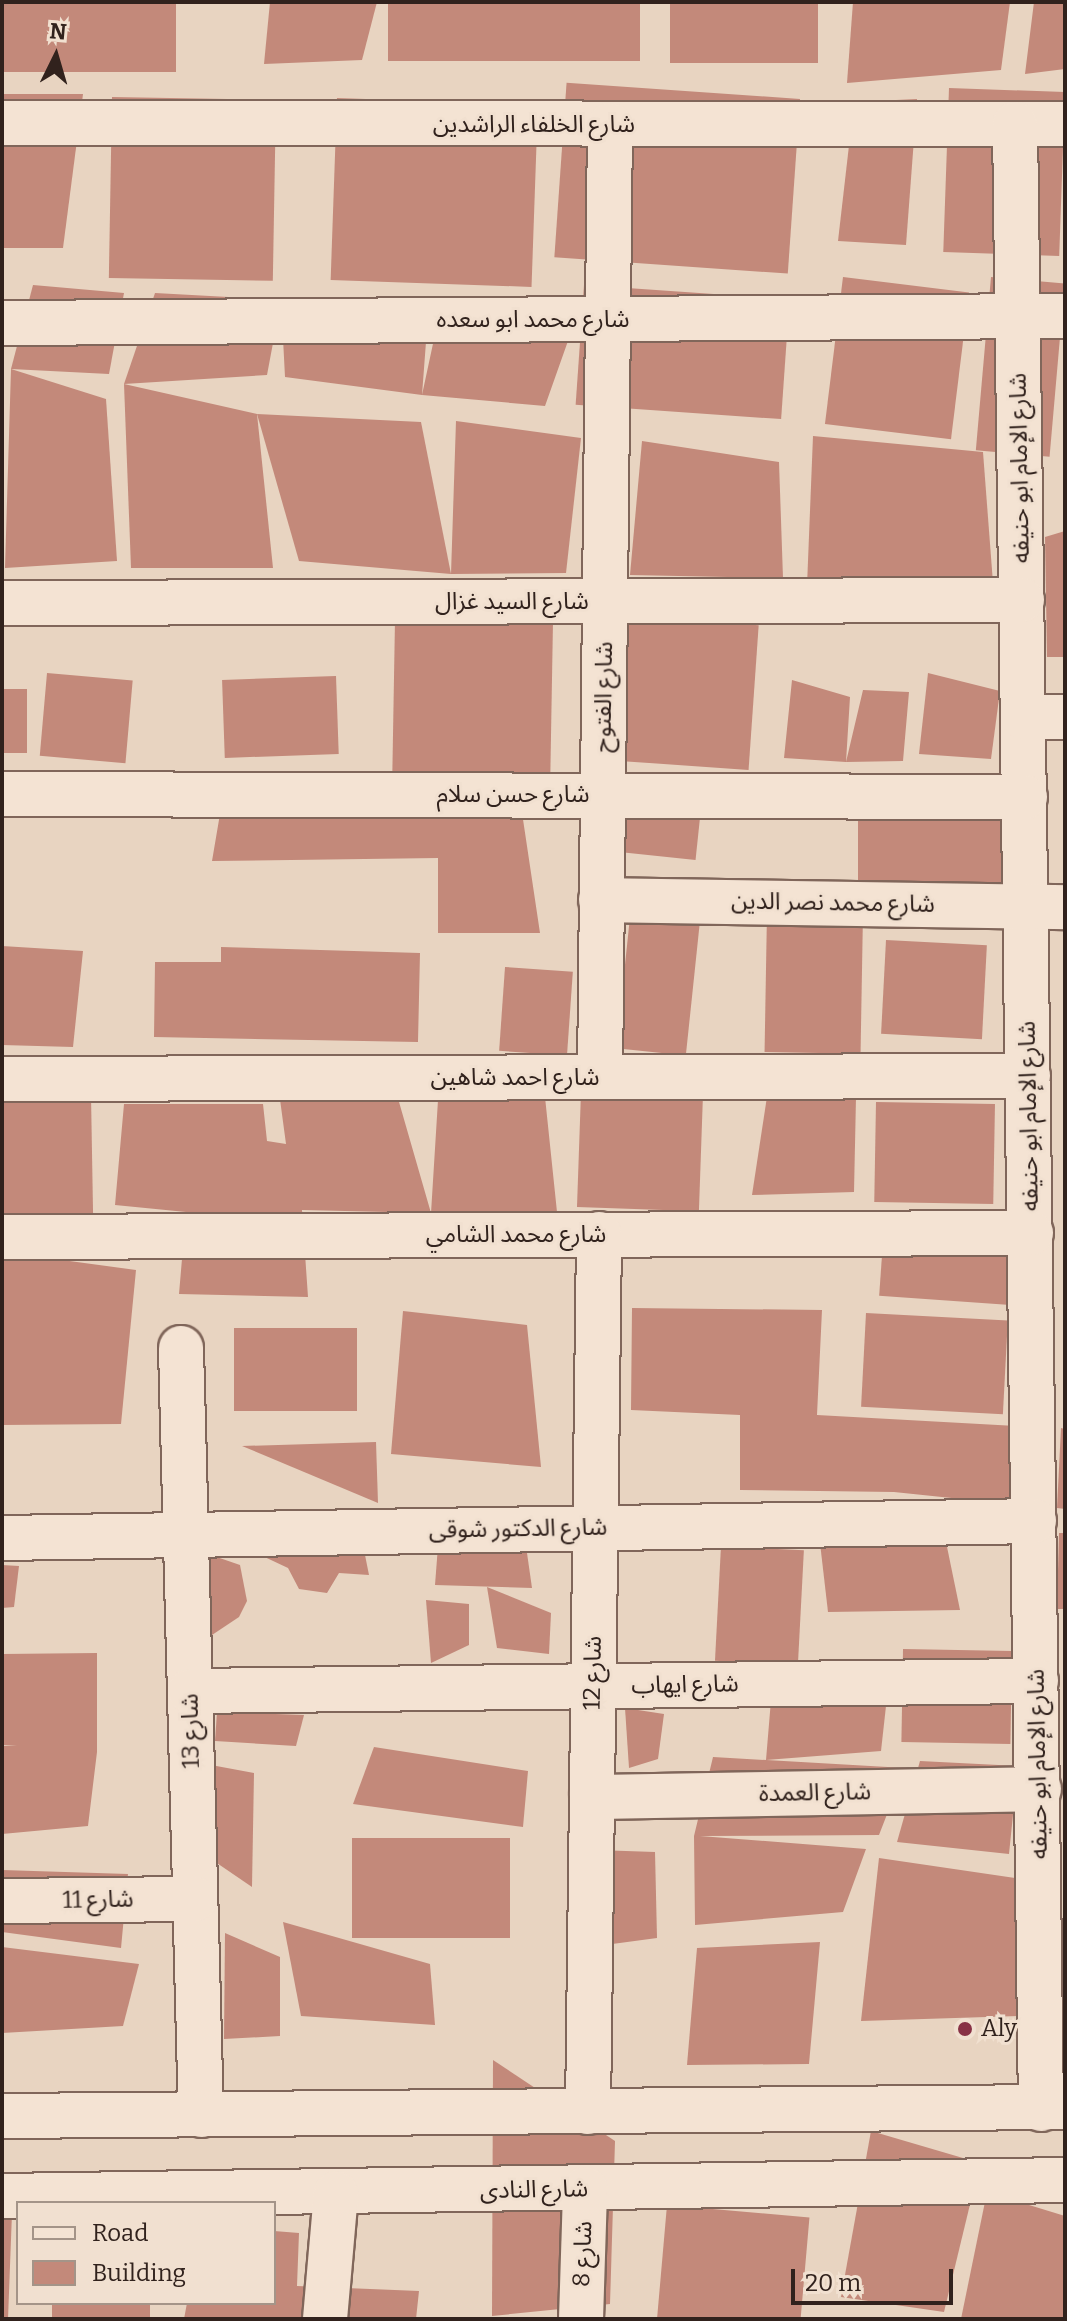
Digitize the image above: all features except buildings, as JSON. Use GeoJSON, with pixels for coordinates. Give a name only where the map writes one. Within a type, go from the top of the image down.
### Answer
{"type":"FeatureCollection","features":[{"type":"Feature","properties":{"kind":"street","name":"شارع الخلفاء الراشدين"},"geometry":{"type":"LineString","coordinates":[[2,123],[1065,124]]}},
{"type":"Feature","properties":{"kind":"street","name":"شارع الإمام ابو حنيفه"},"geometry":{"type":"LineString","coordinates":[[1015,124],[1022,600],[1044,717],[1025,797],[1046,907],[1028,1076],[1047,1121],[1042,1260],[1049,1409],[1034,1521],[1051,1631],[1036,1681],[1039,1789],[1052,1882],[1053,2108]]}},
{"type":"Feature","properties":{"kind":"street","name":"شارع الفتوح"},"geometry":{"type":"LineString","coordinates":[[600,1077],[610,125]]}},
{"type":"Feature","properties":{"kind":"street","name":"شارع محمد ابو سعده"},"geometry":{"type":"LineString","coordinates":[[2,323],[1065,316]]}},
{"type":"Feature","properties":{"kind":"street","name":"شارع السيد غزال"},"geometry":{"type":"LineString","coordinates":[[2,603],[1022,600]]}},
{"type":"Feature","properties":{"kind":"street","name":"شارع حسن سلام"},"geometry":{"type":"LineString","coordinates":[[2,794],[1025,797]]}},
{"type":"Feature","properties":{"kind":"street","name":"شارع محمد نصر الدين"},"geometry":{"type":"LineString","coordinates":[[601,900],[1046,907]]}},
{"type":"Feature","properties":{"kind":"street","name":"شارع احمد شاهين"},"geometry":{"type":"LineString","coordinates":[[2,1079],[1028,1076]]}},
{"type":"Feature","properties":{"kind":"street","name":"شارع محمد الشامي"},"geometry":{"type":"LineString","coordinates":[[2,1237],[599,1234],[1042,1260]]}},
{"type":"Feature","properties":{"kind":"street","name":"شارع 12"},"geometry":{"type":"LineString","coordinates":[[588,2112],[599,1234]]}},
{"type":"Feature","properties":{"kind":"street","name":"شارع 13"},"geometry":{"type":"LineString","coordinates":[[181,1348],[201,2115]]}},
{"type":"Feature","properties":{"kind":"street","name":"شارع الدكتور شوقى"},"geometry":{"type":"LineString","coordinates":[[2,1538],[1034,1521]]}},
{"type":"Feature","properties":{"kind":"street","name":"شارع ايهاب"},"geometry":{"type":"LineString","coordinates":[[190,1691],[1036,1681]]}},
{"type":"Feature","properties":{"kind":"street","name":"شارع العمدة"},"geometry":{"type":"LineString","coordinates":[[592,1797],[1039,1789]]}},
{"type":"Feature","properties":{"kind":"street","name":"شارع 11"},"geometry":{"type":"LineString","coordinates":[[2,1901],[195,1899]]}},
{"type":"Feature","properties":{"kind":"street"},"geometry":{"type":"LineString","coordinates":[[2,2116],[1053,2108]]}},
{"type":"Feature","properties":{"kind":"street","name":"شارع النادى"},"geometry":{"type":"LineString","coordinates":[[2,2196],[1065,2180]]}},
{"type":"Feature","properties":{"kind":"street","name":"شارع 8"},"geometry":{"type":"LineString","coordinates":[[581,2319],[585,2189]]}},
{"type":"Feature","properties":{"kind":"street"},"geometry":{"type":"LineString","coordinates":[[325,2319],[336,2193]]}},
{"type":"Feature","properties":{"kind":"place","name":"Aly"},"geometry":{"type":"Point","coordinates":[965,2029]}}]}
